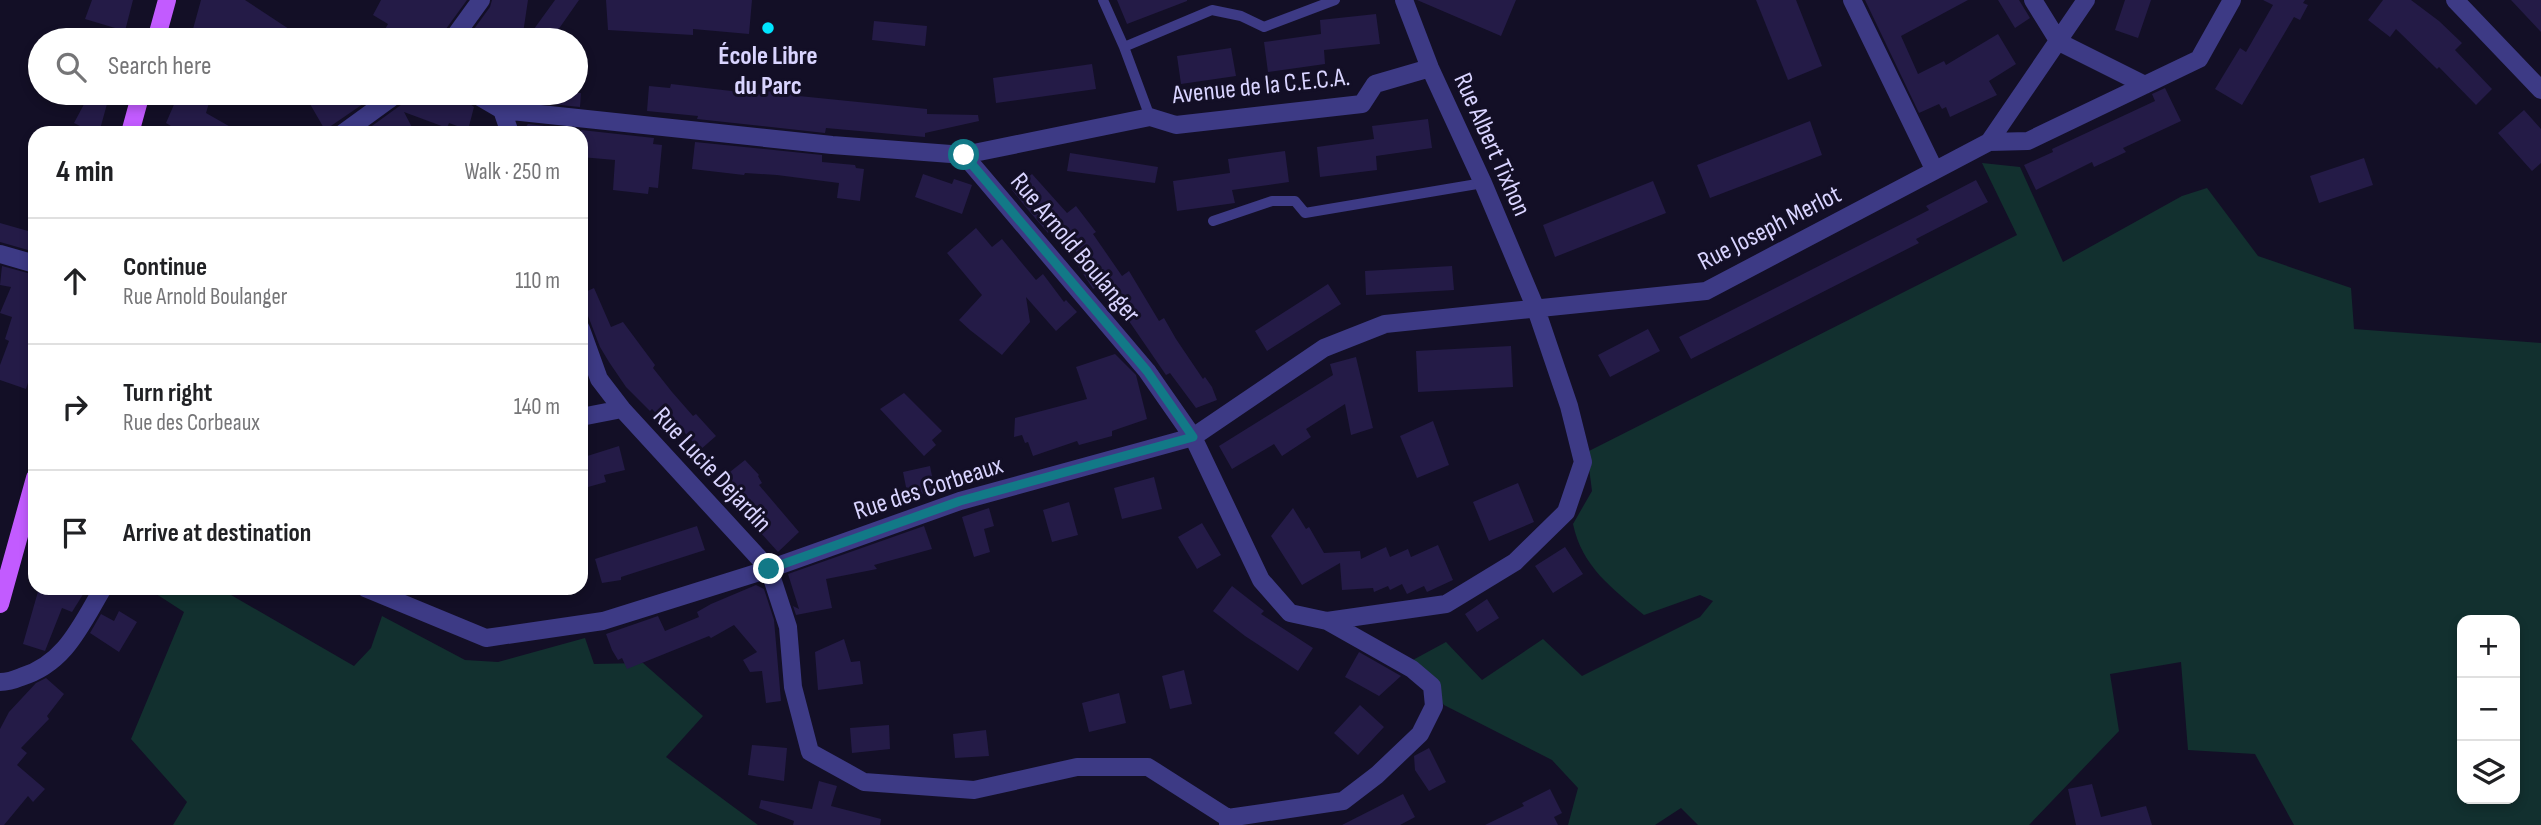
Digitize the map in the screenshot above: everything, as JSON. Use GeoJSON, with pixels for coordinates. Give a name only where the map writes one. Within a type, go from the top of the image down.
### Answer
{"type":"FeatureCollection","features":[{"type":"Feature","properties":{"kind":"main road"},"geometry":{"type":"LineString","coordinates":[[159,28],[167,0]]}},
{"type":"Feature","properties":{"kind":"main road"},"geometry":{"type":"LineString","coordinates":[[132,126],[138,105]]}},
{"type":"Feature","properties":{"kind":"main road"},"geometry":{"type":"LineString","coordinates":[[0,604],[28,503]]}},
{"type":"Feature","properties":{"kind":"street"},"geometry":{"type":"LineString","coordinates":[[461,28],[481,0]]}},
{"type":"Feature","properties":{"kind":"street","name":"Rue Albert Tixhon"},"geometry":{"type":"LineString","coordinates":[[1327,621],[1446,604],[1515,562],[1566,512],[1583,462],[1569,406],[1536,309],[1483,183],[1430,68],[1404,0]]}},
{"type":"Feature","properties":{"kind":"street"},"geometry":{"type":"LineString","coordinates":[[1852,0],[1934,169]]}},
{"type":"Feature","properties":{"kind":"street"},"geometry":{"type":"LineString","coordinates":[[2033,0],[2059,43],[2145,85]]}},
{"type":"Feature","properties":{"kind":"street"},"geometry":{"type":"LineString","coordinates":[[1989,142],[2086,0]]}},
{"type":"Feature","properties":{"kind":"street"},"geometry":{"type":"LineString","coordinates":[[1989,142],[2028,141],[2199,59],[2232,0]]}},
{"type":"Feature","properties":{"kind":"street"},"geometry":{"type":"LineString","coordinates":[[2455,0],[2541,90]]}},
{"type":"Feature","properties":{"kind":"street","name":"Avenue de la C.E.C.A."},"geometry":{"type":"LineString","coordinates":[[964,155],[1150,117],[1176,125],[1362,104],[1375,84],[1430,68]]}},
{"type":"Feature","properties":{"kind":"street"},"geometry":{"type":"LineString","coordinates":[[353,126],[382,105]]}},
{"type":"Feature","properties":{"kind":"street"},"geometry":{"type":"LineString","coordinates":[[493,105],[502,110],[832,145],[964,155]]}},
{"type":"Feature","properties":{"kind":"street"},"geometry":{"type":"LineString","coordinates":[[502,110],[508,126]]}},
{"type":"Feature","properties":{"kind":"street","name":"Rue Joseph Merlot"},"geometry":{"type":"LineString","coordinates":[[1536,309],[1706,291],[1989,142]]}},
{"type":"Feature","properties":{"kind":"street","name":"Rue Arnold Boulanger"},"geometry":{"type":"LineString","coordinates":[[964,155],[1147,371],[1193,437],[1261,580],[1290,613],[1327,621]]}},
{"type":"Feature","properties":{"kind":"street"},"geometry":{"type":"LineString","coordinates":[[0,254],[28,262]]}},
{"type":"Feature","properties":{"kind":"street","name":"Rue des Corbeaux"},"geometry":{"type":"LineString","coordinates":[[382,595],[486,638],[603,621],[769,569],[960,501],[1193,437],[1324,348],[1385,324],[1536,309]]}},
{"type":"Feature","properties":{"kind":"street","name":"Rue Lucie Dejardin"},"geometry":{"type":"LineString","coordinates":[[588,348],[599,379],[622,409],[769,569],[788,627],[793,687],[810,752],[864,782],[974,790],[1076,767],[1148,767],[1228,821]]}},
{"type":"Feature","properties":{"kind":"street"},"geometry":{"type":"LineString","coordinates":[[588,416],[622,409]]}},
{"type":"Feature","properties":{"kind":"street"},"geometry":{"type":"LineString","coordinates":[[0,682],[26,676],[49,665],[62,654],[99,595]]}},
{"type":"Feature","properties":{"kind":"street"},"geometry":{"type":"LineString","coordinates":[[1228,821],[1343,801],[1377,775],[1420,734],[1434,706],[1432,686],[1412,669],[1327,621]]}},
{"type":"Feature","properties":{"kind":"lane"},"geometry":{"type":"LineString","coordinates":[[1103,0],[1150,117]]}},
{"type":"Feature","properties":{"kind":"lane"},"geometry":{"type":"LineString","coordinates":[[1124,47],[1212,10],[1241,16],[1264,27],[1335,0]]}},
{"type":"Feature","properties":{"kind":"lane"},"geometry":{"type":"LineString","coordinates":[[1213,221],[1272,201],[1295,201],[1305,214],[1483,183]]}},
{"type":"Feature","properties":{"kind":"green space"},"geometry":{"type":"Polygon","coordinates":[[[1982,163],[2020,167],[2063,262],[2182,196],[2207,188],[2258,256],[2351,288],[2354,329],[2541,343],[2541,825],[2294,825],[2255,754],[2188,750],[2181,662],[2110,674],[2119,731],[2029,825],[1698,825],[1681,808],[1655,825],[1568,825],[1578,788],[1552,760],[1444,705],[1411,661],[1446,642],[1482,680],[1543,639],[1582,676],[1700,617],[1713,601],[1700,595],[1644,615],[1591,565],[1577,539],[1573,524],[1592,491],[1587,452],[2017,235],[1982,163]]]}},
{"type":"Feature","properties":{"kind":"green space"},"geometry":{"type":"Polygon","coordinates":[[[158,595],[231,595],[354,666],[371,648],[382,616],[465,660],[498,662],[585,638],[594,664],[643,663],[703,716],[666,757],[758,825],[173,825],[187,802],[131,739],[184,612],[158,595]]]}},
{"type":"Feature","properties":{"kind":"building"},"geometry":{"type":"Polygon","coordinates":[[[92,0],[133,0],[126,28],[115,28],[85,19],[92,0]]]}},
{"type":"Feature","properties":{"kind":"building"},"geometry":{"type":"Polygon","coordinates":[[[201,0],[245,0],[287,28],[193,28],[201,0]]]}},
{"type":"Feature","properties":{"kind":"building"},"geometry":{"type":"Polygon","coordinates":[[[381,0],[467,0],[447,28],[386,28],[388,24],[373,15],[381,0]]]}},
{"type":"Feature","properties":{"kind":"building"},"geometry":{"type":"Polygon","coordinates":[[[492,0],[528,0],[524,28],[475,28],[492,0]]]}},
{"type":"Feature","properties":{"kind":"building"},"geometry":{"type":"Polygon","coordinates":[[[555,0],[579,0],[559,28],[535,28],[555,0]]]}},
{"type":"Feature","properties":{"kind":"building"},"geometry":{"type":"Polygon","coordinates":[[[606,0],[752,0],[749,34],[693,29],[693,35],[608,30],[606,0]]]}},
{"type":"Feature","properties":{"kind":"building"},"geometry":{"type":"Polygon","coordinates":[[[1117,0],[1187,0],[1187,1],[1127,24],[1117,0]]]}},
{"type":"Feature","properties":{"kind":"building"},"geometry":{"type":"Polygon","coordinates":[[[1417,0],[1516,0],[1501,36],[1417,0]]]}},
{"type":"Feature","properties":{"kind":"building"},"geometry":{"type":"Polygon","coordinates":[[[1756,0],[1796,0],[1822,66],[1788,80],[1756,0]]]}},
{"type":"Feature","properties":{"kind":"building"},"geometry":{"type":"Polygon","coordinates":[[[1865,0],[1968,0],[1901,36],[1918,74],[1944,61],[1946,65],[1998,34],[2016,64],[1989,81],[1997,95],[1950,117],[1946,107],[1942,109],[1939,104],[1919,113],[1865,0]]]}},
{"type":"Feature","properties":{"kind":"building"},"geometry":{"type":"Polygon","coordinates":[[[1998,0],[2019,0],[2030,18],[2015,28],[1998,0]]]}},
{"type":"Feature","properties":{"kind":"building"},"geometry":{"type":"Polygon","coordinates":[[[2125,0],[2151,0],[2138,38],[2115,30],[2125,0]]]}},
{"type":"Feature","properties":{"kind":"building"},"geometry":{"type":"Polygon","coordinates":[[[2263,0],[2305,0],[2303,3],[2308,5],[2300,20],[2294,17],[2242,105],[2215,89],[2240,48],[2246,52],[2273,5],[2263,0]]]}},
{"type":"Feature","properties":{"kind":"building"},"geometry":{"type":"Polygon","coordinates":[[[2383,0],[2411,0],[2439,21],[2462,43],[2455,50],[2492,89],[2476,105],[2396,29],[2390,37],[2368,20],[2383,0]]]}},
{"type":"Feature","properties":{"kind":"building"},"geometry":{"type":"Polygon","coordinates":[[[2511,0],[2541,0],[2541,32],[2511,0]]]}},
{"type":"Feature","properties":{"kind":"building"},"geometry":{"type":"Polygon","coordinates":[[[1376,14],[1380,44],[1324,50],[1325,64],[1268,72],[1264,42],[1321,34],[1320,20],[1376,14]]]}},
{"type":"Feature","properties":{"kind":"building"},"geometry":{"type":"Polygon","coordinates":[[[874,21],[927,26],[925,46],[872,40],[874,21]]]}},
{"type":"Feature","properties":{"kind":"building"},"geometry":{"type":"Polygon","coordinates":[[[1231,48],[1236,76],[1181,84],[1177,56],[1231,48]]]}},
{"type":"Feature","properties":{"kind":"building"},"geometry":{"type":"Polygon","coordinates":[[[1092,64],[1096,89],[996,103],[993,78],[1092,64]]]}},
{"type":"Feature","properties":{"kind":"building"},"geometry":{"type":"Polygon","coordinates":[[[671,84],[763,94],[764,91],[799,94],[927,109],[927,114],[978,115],[979,121],[925,133],[925,137],[826,128],[825,133],[647,111],[649,86],[670,88],[671,84]]]}},
{"type":"Feature","properties":{"kind":"building"},"geometry":{"type":"Polygon","coordinates":[[[2165,88],[2181,121],[2123,148],[2126,152],[2094,167],[2092,162],[2036,190],[2024,165],[2155,101],[2152,94],[2165,88]]]}},
{"type":"Feature","properties":{"kind":"building"},"geometry":{"type":"Polygon","coordinates":[[[84,105],[107,105],[101,126],[80,126],[74,123],[84,105]]]}},
{"type":"Feature","properties":{"kind":"building"},"geometry":{"type":"Polygon","coordinates":[[[174,105],[208,105],[206,113],[229,126],[171,126],[166,123],[174,105]]]}},
{"type":"Feature","properties":{"kind":"building"},"geometry":{"type":"Polygon","coordinates":[[[311,105],[361,105],[331,126],[323,126],[311,105]]]}},
{"type":"Feature","properties":{"kind":"building"},"geometry":{"type":"Polygon","coordinates":[[[401,105],[474,107],[469,126],[449,123],[448,126],[442,126],[404,112],[411,126],[372,126],[401,105]]]}},
{"type":"Feature","properties":{"kind":"building"},"geometry":{"type":"Polygon","coordinates":[[[2524,110],[2541,129],[2541,163],[2532,171],[2498,133],[2524,110]]]}},
{"type":"Feature","properties":{"kind":"building"},"geometry":{"type":"Polygon","coordinates":[[[1428,119],[1432,148],[1376,156],[1377,170],[1320,177],[1317,147],[1374,139],[1372,126],[1428,119]]]}},
{"type":"Feature","properties":{"kind":"building"},"geometry":{"type":"Polygon","coordinates":[[[1810,121],[1822,155],[1710,198],[1697,165],[1810,121]]]}},
{"type":"Feature","properties":{"kind":"building"},"geometry":{"type":"Polygon","coordinates":[[[588,131],[654,138],[653,144],[662,145],[658,188],[649,187],[648,194],[613,190],[615,160],[588,158],[588,131]]]}},
{"type":"Feature","properties":{"kind":"building"},"geometry":{"type":"Polygon","coordinates":[[[695,142],[822,155],[822,162],[855,165],[856,168],[864,169],[860,201],[837,198],[839,183],[692,169],[695,142]]]}},
{"type":"Feature","properties":{"kind":"building"},"geometry":{"type":"Polygon","coordinates":[[[1285,151],[1289,182],[1232,190],[1235,203],[1177,211],[1173,181],[1230,173],[1228,159],[1285,151]]]}},
{"type":"Feature","properties":{"kind":"building"},"geometry":{"type":"Polygon","coordinates":[[[1070,153],[1158,167],[1155,183],[1067,171],[1070,153]]]}},
{"type":"Feature","properties":{"kind":"building"},"geometry":{"type":"Polygon","coordinates":[[[2364,158],[2373,185],[2319,203],[2310,176],[2364,158]]]}},
{"type":"Feature","properties":{"kind":"building"},"geometry":{"type":"Polygon","coordinates":[[[923,174],[952,184],[954,179],[972,185],[962,214],[915,197],[923,174]]]}},
{"type":"Feature","properties":{"kind":"building"},"geometry":{"type":"Polygon","coordinates":[[[1032,174],[1067,213],[1076,206],[1096,232],[1093,234],[1122,276],[1129,271],[1159,321],[1164,318],[1203,379],[1205,377],[1212,387],[1217,400],[1196,408],[1170,373],[1166,375],[1107,289],[1104,290],[1100,285],[1093,289],[1078,266],[1083,263],[1059,224],[1048,233],[1029,211],[1012,190],[1032,174]]]}},
{"type":"Feature","properties":{"kind":"building"},"geometry":{"type":"Polygon","coordinates":[[[1976,180],[1988,202],[1916,239],[1919,243],[1691,359],[1679,337],[1929,210],[1926,206],[1976,180]]]}},
{"type":"Feature","properties":{"kind":"building"},"geometry":{"type":"Polygon","coordinates":[[[1653,181],[1666,213],[1555,257],[1543,225],[1653,181]]]}},
{"type":"Feature","properties":{"kind":"building"},"geometry":{"type":"Polygon","coordinates":[[[0,223],[28,231],[28,250],[0,242],[0,223]]]}},
{"type":"Feature","properties":{"kind":"building"},"geometry":{"type":"Polygon","coordinates":[[[976,228],[992,247],[1002,239],[1036,280],[1043,274],[1064,302],[1066,300],[1077,312],[1056,331],[1026,297],[1030,322],[1002,355],[970,330],[959,320],[982,295],[947,253],[976,228]]]}},
{"type":"Feature","properties":{"kind":"building"},"geometry":{"type":"Polygon","coordinates":[[[2,266],[28,273],[26,389],[0,380],[0,365],[9,341],[5,339],[12,317],[0,313],[11,287],[0,285],[2,266]]]}},
{"type":"Feature","properties":{"kind":"building"},"geometry":{"type":"Polygon","coordinates":[[[1452,266],[1454,290],[1366,295],[1365,271],[1452,266]]]}},
{"type":"Feature","properties":{"kind":"building"},"geometry":{"type":"Polygon","coordinates":[[[1328,284],[1341,304],[1267,351],[1255,331],[1328,284]]]}},
{"type":"Feature","properties":{"kind":"building"},"geometry":{"type":"Polygon","coordinates":[[[594,288],[611,327],[623,322],[672,392],[693,416],[696,414],[716,436],[700,450],[678,425],[672,431],[626,387],[600,347],[588,316],[588,291],[594,288]]]}},
{"type":"Feature","properties":{"kind":"building"},"geometry":{"type":"Polygon","coordinates":[[[1648,329],[1660,351],[1610,377],[1598,355],[1648,329]]]}},
{"type":"Feature","properties":{"kind":"building"},"geometry":{"type":"Polygon","coordinates":[[[1511,346],[1513,387],[1418,392],[1416,351],[1511,346]]]}},
{"type":"Feature","properties":{"kind":"building"},"geometry":{"type":"Polygon","coordinates":[[[1115,354],[1136,375],[1147,419],[1112,431],[1112,436],[1079,445],[1077,441],[1033,456],[1022,435],[1014,437],[1015,418],[1087,399],[1076,367],[1115,354]]]}},
{"type":"Feature","properties":{"kind":"building"},"geometry":{"type":"Polygon","coordinates":[[[1356,357],[1373,428],[1351,435],[1345,404],[1306,429],[1311,437],[1282,456],[1274,444],[1232,469],[1219,446],[1333,375],[1330,364],[1356,357]]]}},
{"type":"Feature","properties":{"kind":"building"},"geometry":{"type":"Polygon","coordinates":[[[904,393],[942,431],[932,440],[936,445],[924,456],[880,409],[904,393]]]}},
{"type":"Feature","properties":{"kind":"building"},"geometry":{"type":"Polygon","coordinates":[[[1433,421],[1449,465],[1417,478],[1400,436],[1433,421]]]}},
{"type":"Feature","properties":{"kind":"building"},"geometry":{"type":"Polygon","coordinates":[[[619,446],[625,470],[604,475],[606,482],[588,487],[588,456],[619,446]]]}},
{"type":"Feature","properties":{"kind":"building"},"geometry":{"type":"Polygon","coordinates":[[[745,460],[759,475],[762,483],[759,485],[799,532],[778,552],[716,483],[745,460]]]}},
{"type":"Feature","properties":{"kind":"building"},"geometry":{"type":"Polygon","coordinates":[[[930,466],[935,491],[908,497],[903,472],[930,466]]]}},
{"type":"Feature","properties":{"kind":"building"},"geometry":{"type":"Polygon","coordinates":[[[1154,477],[1162,509],[1122,519],[1114,488],[1154,477]]]}},
{"type":"Feature","properties":{"kind":"building"},"geometry":{"type":"Polygon","coordinates":[[[1518,483],[1534,522],[1489,541],[1473,502],[1518,483]]]}},
{"type":"Feature","properties":{"kind":"building"},"geometry":{"type":"Polygon","coordinates":[[[1069,502],[1078,535],[1052,542],[1043,510],[1069,502]]]}},
{"type":"Feature","properties":{"kind":"building"},"geometry":{"type":"Polygon","coordinates":[[[989,508],[994,526],[984,529],[990,552],[974,557],[962,517],[989,508]]]}},
{"type":"Feature","properties":{"kind":"building"},"geometry":{"type":"Polygon","coordinates":[[[1293,508],[1306,529],[1309,527],[1324,553],[1360,551],[1361,559],[1386,547],[1390,557],[1408,549],[1411,557],[1438,545],[1453,580],[1427,592],[1424,586],[1407,594],[1402,584],[1390,590],[1388,586],[1374,592],[1373,588],[1342,590],[1340,563],[1302,585],[1271,536],[1293,508]]]}},
{"type":"Feature","properties":{"kind":"building"},"geometry":{"type":"Polygon","coordinates":[[[1202,523],[1221,555],[1197,569],[1178,537],[1202,523]]]}},
{"type":"Feature","properties":{"kind":"building"},"geometry":{"type":"Polygon","coordinates":[[[697,526],[705,550],[621,577],[621,580],[602,583],[595,559],[697,526]]]}},
{"type":"Feature","properties":{"kind":"building"},"geometry":{"type":"Polygon","coordinates":[[[924,526],[932,549],[874,565],[877,569],[826,579],[832,608],[796,615],[793,606],[799,609],[788,574],[924,526]]]}},
{"type":"Feature","properties":{"kind":"building"},"geometry":{"type":"Polygon","coordinates":[[[1565,547],[1583,574],[1553,593],[1535,566],[1565,547]]]}},
{"type":"Feature","properties":{"kind":"building"},"geometry":{"type":"Polygon","coordinates":[[[756,585],[764,589],[774,620],[781,701],[766,703],[762,671],[750,672],[743,660],[757,652],[734,625],[711,638],[709,636],[627,669],[622,658],[618,660],[612,650],[606,634],[658,616],[665,631],[699,617],[697,612],[711,604],[756,585]]]}},
{"type":"Feature","properties":{"kind":"building"},"geometry":{"type":"Polygon","coordinates":[[[1232,586],[1264,611],[1261,614],[1313,648],[1298,671],[1213,611],[1232,586]]]}},
{"type":"Feature","properties":{"kind":"building"},"geometry":{"type":"Polygon","coordinates":[[[37,595],[83,595],[72,612],[62,608],[45,651],[23,644],[37,595]]]}},
{"type":"Feature","properties":{"kind":"building"},"geometry":{"type":"Polygon","coordinates":[[[1487,599],[1499,618],[1477,632],[1465,614],[1487,599]]]}},
{"type":"Feature","properties":{"kind":"building"},"geometry":{"type":"Polygon","coordinates":[[[119,611],[137,622],[119,652],[90,633],[101,614],[114,621],[119,611]]]}},
{"type":"Feature","properties":{"kind":"building"},"geometry":{"type":"Polygon","coordinates":[[[844,639],[851,662],[860,661],[863,684],[818,690],[815,652],[844,639]]]}},
{"type":"Feature","properties":{"kind":"building"},"geometry":{"type":"Polygon","coordinates":[[[1359,652],[1401,676],[1379,696],[1345,677],[1359,652]]]}},
{"type":"Feature","properties":{"kind":"building"},"geometry":{"type":"Polygon","coordinates":[[[1184,670],[1192,704],[1170,709],[1162,676],[1184,670]]]}},
{"type":"Feature","properties":{"kind":"building"},"geometry":{"type":"Polygon","coordinates":[[[46,678],[64,694],[47,716],[49,719],[21,748],[27,753],[17,765],[45,789],[33,802],[28,796],[4,825],[0,825],[0,729],[9,712],[36,683],[46,678]]]}},
{"type":"Feature","properties":{"kind":"building"},"geometry":{"type":"Polygon","coordinates":[[[1119,693],[1126,723],[1089,732],[1082,703],[1119,693]]]}},
{"type":"Feature","properties":{"kind":"building"},"geometry":{"type":"Polygon","coordinates":[[[1360,705],[1384,727],[1358,755],[1334,733],[1360,705]]]}},
{"type":"Feature","properties":{"kind":"building"},"geometry":{"type":"Polygon","coordinates":[[[889,725],[890,749],[852,753],[850,728],[889,725]]]}},
{"type":"Feature","properties":{"kind":"building"},"geometry":{"type":"Polygon","coordinates":[[[986,730],[989,756],[955,758],[953,734],[986,730]]]}},
{"type":"Feature","properties":{"kind":"building"},"geometry":{"type":"Polygon","coordinates":[[[752,745],[787,748],[784,781],[748,775],[752,745]]]}},
{"type":"Feature","properties":{"kind":"building"},"geometry":{"type":"Polygon","coordinates":[[[1429,748],[1446,782],[1429,791],[1415,770],[1414,756],[1429,748]]]}},
{"type":"Feature","properties":{"kind":"building"},"geometry":{"type":"Polygon","coordinates":[[[819,781],[837,786],[831,806],[881,819],[880,825],[793,825],[794,821],[759,808],[761,800],[812,809],[819,781]]]}},
{"type":"Feature","properties":{"kind":"building"},"geometry":{"type":"Polygon","coordinates":[[[2092,784],[2101,817],[2146,806],[2152,825],[2076,825],[2068,789],[2092,784]]]}},
{"type":"Feature","properties":{"kind":"building"},"geometry":{"type":"Polygon","coordinates":[[[1550,789],[1562,813],[1554,817],[1558,825],[1485,825],[1524,806],[1522,803],[1550,789]]]}},
{"type":"Feature","properties":{"kind":"building"},"geometry":{"type":"Polygon","coordinates":[[[1403,794],[1415,817],[1400,825],[1342,825],[1403,794]]]}},
{"type":"Feature","properties":{"kind":"place","name":"École Libre du Parc"},"geometry":{"type":"Point","coordinates":[768,28]}},
{"type":"Feature","properties":{"kind":"route"},"geometry":{"type":"LineString","coordinates":[[769,569],[960,501],[1193,437],[1147,371],[964,155]]}}]}
